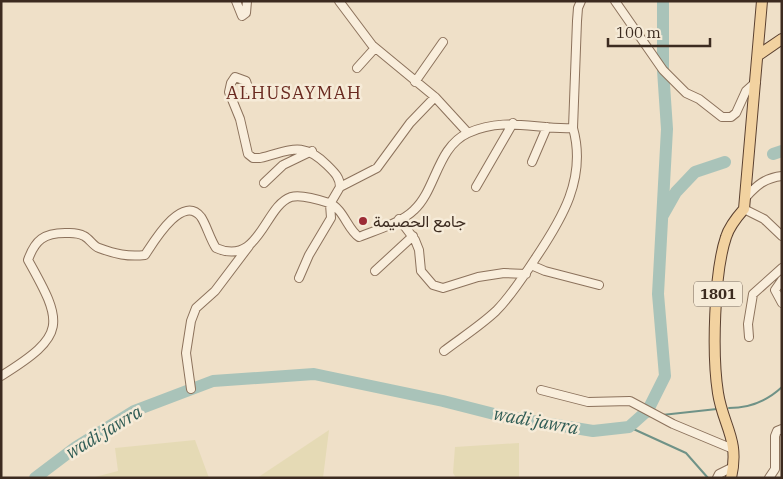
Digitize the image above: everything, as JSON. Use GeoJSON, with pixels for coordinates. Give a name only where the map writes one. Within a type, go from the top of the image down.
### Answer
{"type":"FeatureCollection","features":[{"type":"Feature","properties":{"kind":"main road","name":"1801"},"geometry":{"type":"LineString","coordinates":[[732,473],[732,434],[718,395],[715,340],[720,260],[726,236],[744,209],[746,197],[760,54],[762,1]]}},
{"type":"Feature","properties":{"kind":"main road"},"geometry":{"type":"LineString","coordinates":[[760,54],[782,39]]}},
{"type":"Feature","properties":{"kind":"street"},"geometry":{"type":"LineString","coordinates":[[236,1],[242,16],[246,13],[247,1]]}},
{"type":"Feature","properties":{"kind":"street"},"geometry":{"type":"LineString","coordinates":[[339,1],[375,48],[436,97],[468,133]]}},
{"type":"Feature","properties":{"kind":"street"},"geometry":{"type":"LineString","coordinates":[[444,351],[497,310],[526,274],[561,220],[573,190],[578,152],[573,128],[577,21],[578,8],[581,1]]}},
{"type":"Feature","properties":{"kind":"street"},"geometry":{"type":"LineString","coordinates":[[615,1],[663,70],[686,93],[699,99],[722,117],[731,117],[736,113],[746,92],[756,82]]}},
{"type":"Feature","properties":{"kind":"street"},"geometry":{"type":"LineString","coordinates":[[415,82],[444,42]]}},
{"type":"Feature","properties":{"kind":"street"},"geometry":{"type":"LineString","coordinates":[[357,68],[375,48]]}},
{"type":"Feature","properties":{"kind":"street"},"geometry":{"type":"LineString","coordinates":[[249,90],[246,81],[240,78],[235,78],[231,83],[231,101],[240,119],[248,154],[253,158],[260,158],[302,148],[312,151],[337,174],[340,187]]}},
{"type":"Feature","properties":{"kind":"street"},"geometry":{"type":"LineString","coordinates":[[299,278],[309,255],[331,218],[330,204],[340,187],[377,168],[410,123],[436,97]]}},
{"type":"Feature","properties":{"kind":"street"},"geometry":{"type":"LineString","coordinates":[[191,389],[186,353],[191,321],[196,308],[215,291],[278,207],[289,198],[297,196],[330,204],[340,212],[352,232],[360,237],[400,219],[414,210],[443,157],[458,140],[468,133],[512,123],[573,128]]}},
{"type":"Feature","properties":{"kind":"street"},"geometry":{"type":"LineString","coordinates":[[476,186],[512,123]]}},
{"type":"Feature","properties":{"kind":"street"},"geometry":{"type":"LineString","coordinates":[[532,162],[546,127]]}},
{"type":"Feature","properties":{"kind":"street"},"geometry":{"type":"LineString","coordinates":[[264,183],[283,165],[312,151]]}},
{"type":"Feature","properties":{"kind":"street"},"geometry":{"type":"LineString","coordinates":[[746,197],[755,186],[768,178],[782,176]]}},
{"type":"Feature","properties":{"kind":"street"},"geometry":{"type":"LineString","coordinates":[[744,209],[764,219],[782,236]]}},
{"type":"Feature","properties":{"kind":"street"},"geometry":{"type":"LineString","coordinates":[[1,376],[40,348],[49,338],[54,324],[54,311],[28,260],[32,247],[40,238],[56,232],[74,232],[89,239],[96,247],[114,253],[129,257],[145,255],[170,220],[181,213],[191,211],[201,216],[216,248],[226,253],[249,246]]}},
{"type":"Feature","properties":{"kind":"street"},"geometry":{"type":"LineString","coordinates":[[400,219],[413,236],[420,250],[421,271],[433,285],[443,288],[478,277],[504,273],[526,274]]}},
{"type":"Feature","properties":{"kind":"street"},"geometry":{"type":"LineString","coordinates":[[375,271],[413,236]]}},
{"type":"Feature","properties":{"kind":"street"},"geometry":{"type":"LineString","coordinates":[[532,265],[545,271],[599,285]]}},
{"type":"Feature","properties":{"kind":"street"},"geometry":{"type":"LineString","coordinates":[[749,337],[748,324],[753,294],[782,268]]}},
{"type":"Feature","properties":{"kind":"street"},"geometry":{"type":"LineString","coordinates":[[782,280],[775,290],[782,303]]}},
{"type":"Feature","properties":{"kind":"street"},"geometry":{"type":"LineString","coordinates":[[541,390],[588,402],[630,401],[674,424],[733,449]]}},
{"type":"Feature","properties":{"kind":"street"},"geometry":{"type":"LineString","coordinates":[[775,478],[775,436],[777,431],[782,429]]}},
{"type":"Feature","properties":{"kind":"street"},"geometry":{"type":"LineString","coordinates":[[769,478],[775,469]]}},
{"type":"Feature","properties":{"kind":"street"},"geometry":{"type":"LineString","coordinates":[[717,478],[720,474],[732,473]]}},
{"type":"Feature","properties":{"kind":"shaded area"},"geometry":{"type":"Polygon","coordinates":[[[329,430],[323,478],[257,478],[329,430]]]}},
{"type":"Feature","properties":{"kind":"shaded area"},"geometry":{"type":"Polygon","coordinates":[[[195,440],[209,478],[91,478],[118,471],[115,448],[195,440]]]}},
{"type":"Feature","properties":{"kind":"shaded area"},"geometry":{"type":"Polygon","coordinates":[[[519,443],[519,478],[456,478],[453,473],[455,447],[519,443]]]}},
{"type":"Feature","properties":{"kind":"waterway","name":"wadi jawra"},"geometry":{"type":"LineString","coordinates":[[35,478],[76,447],[134,411],[213,381],[314,374],[443,401],[502,416],[593,431],[629,427],[648,410],[665,376],[658,294],[667,129],[663,70],[663,1]]}},
{"type":"Feature","properties":{"kind":"waterway"},"geometry":{"type":"LineString","coordinates":[[773,154],[782,151]]}},
{"type":"Feature","properties":{"kind":"waterway"},"geometry":{"type":"LineString","coordinates":[[663,215],[676,192],[695,172],[725,162]]}},
{"type":"Feature","properties":{"kind":"waterway"},"geometry":{"type":"LineString","coordinates":[[729,408],[744,407],[757,403],[782,387]]}},
{"type":"Feature","properties":{"kind":"waterway"},"geometry":{"type":"LineString","coordinates":[[662,415],[717,409]]}},
{"type":"Feature","properties":{"kind":"waterway","name":"wadi jawra"},"geometry":{"type":"LineString","coordinates":[[640,417],[652,416]]}},
{"type":"Feature","properties":{"kind":"waterway"},"geometry":{"type":"LineString","coordinates":[[629,427],[686,453],[708,478]]}},
{"type":"Feature","properties":{"kind":"place","name":"جامع الحصيمة"},"geometry":{"type":"Point","coordinates":[363,221]}},
{"type":"Feature","properties":{"kind":"district","name":"ALHUSAYMAH"},"geometry":{"type":"Point","coordinates":[294,93]}}]}
